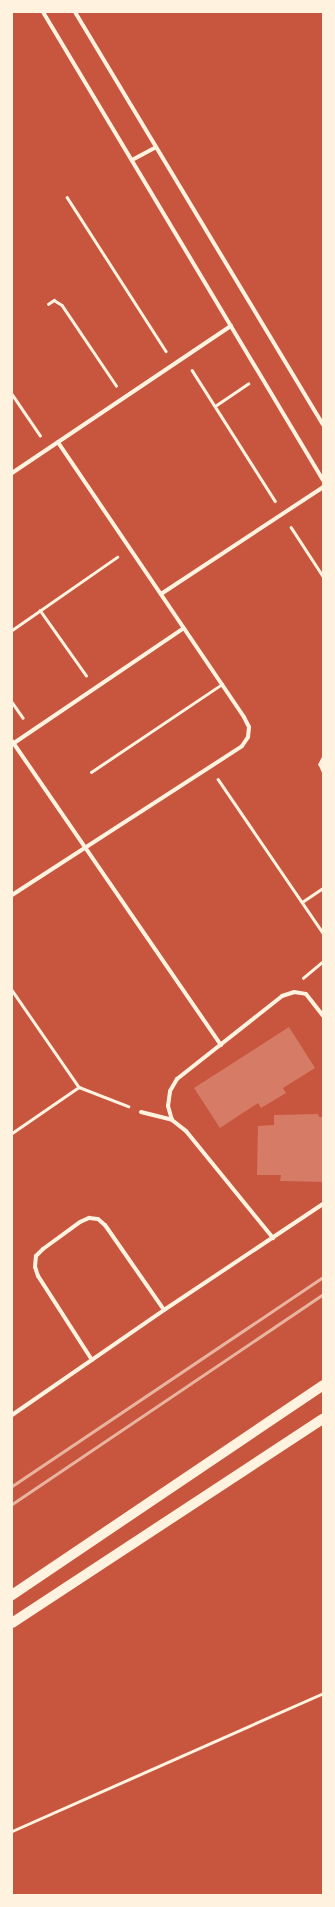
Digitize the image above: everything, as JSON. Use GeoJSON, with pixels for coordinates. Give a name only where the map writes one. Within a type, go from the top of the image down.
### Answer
{"type":"FeatureCollection","features":[{"type":"Feature","properties":{"kind":"main road"},"geometry":{"type":"LineString","coordinates":[[12,1595],[323,1385]]}},
{"type":"Feature","properties":{"kind":"main road"},"geometry":{"type":"LineString","coordinates":[[12,1623],[323,1419]]}},
{"type":"Feature","properties":{"kind":"street"},"geometry":{"type":"LineString","coordinates":[[43,12],[323,480]]}},
{"type":"Feature","properties":{"kind":"street"},"geometry":{"type":"LineString","coordinates":[[75,12],[323,424]]}},
{"type":"Feature","properties":{"kind":"street"},"geometry":{"type":"LineString","coordinates":[[132,160],[156,147]]}},
{"type":"Feature","properties":{"kind":"street"},"geometry":{"type":"LineString","coordinates":[[12,473],[231,326]]}},
{"type":"Feature","properties":{"kind":"street"},"geometry":{"type":"LineString","coordinates":[[12,895],[242,746],[248,738],[249,727],[244,717],[58,442]]}},
{"type":"Feature","properties":{"kind":"street"},"geometry":{"type":"LineString","coordinates":[[161,594],[323,487]]}},
{"type":"Feature","properties":{"kind":"street"},"geometry":{"type":"LineString","coordinates":[[184,628],[13,742],[220,1045]]}},
{"type":"Feature","properties":{"kind":"street"},"geometry":{"type":"LineString","coordinates":[[172,1120],[168,1106],[170,1091],[177,1079],[282,996],[294,992],[306,994],[323,1016]]}},
{"type":"Feature","properties":{"kind":"street"},"geometry":{"type":"LineString","coordinates":[[141,1112],[172,1120],[186,1131],[273,1238]]}},
{"type":"Feature","properties":{"kind":"street"},"geometry":{"type":"LineString","coordinates":[[12,1415],[164,1310],[323,1204]]}},
{"type":"Feature","properties":{"kind":"street"},"geometry":{"type":"LineString","coordinates":[[92,1360],[38,1276],[35,1267],[36,1256],[43,1248],[80,1222],[89,1218],[98,1219],[105,1225],[164,1310]]}},
{"type":"Feature","properties":{"kind":"lane"},"geometry":{"type":"LineString","coordinates":[[91,772],[222,684]]}},
{"type":"Feature","properties":{"kind":"lane"},"geometry":{"type":"LineString","coordinates":[[12,1830],[323,1693]]}},
{"type":"Feature","properties":{"kind":"path"},"geometry":{"type":"LineString","coordinates":[[67,196],[174,365]]}},
{"type":"Feature","properties":{"kind":"path"},"geometry":{"type":"LineString","coordinates":[[48,304],[54,300],[62,305],[125,397]]}},
{"type":"Feature","properties":{"kind":"path"},"geometry":{"type":"LineString","coordinates":[[184,358],[323,576]]}},
{"type":"Feature","properties":{"kind":"path"},"geometry":{"type":"LineString","coordinates":[[215,406],[261,376]]}},
{"type":"Feature","properties":{"kind":"path"},"geometry":{"type":"LineString","coordinates":[[12,394],[49,448]]}},
{"type":"Feature","properties":{"kind":"path"},"geometry":{"type":"LineString","coordinates":[[12,630],[130,548]]}},
{"type":"Feature","properties":{"kind":"path"},"geometry":{"type":"LineString","coordinates":[[40,610],[95,688]]}},
{"type":"Feature","properties":{"kind":"path"},"geometry":{"type":"LineString","coordinates":[[323,758],[320,764],[323,771]]}},
{"type":"Feature","properties":{"kind":"path"},"geometry":{"type":"LineString","coordinates":[[210,767],[323,932]]}},
{"type":"Feature","properties":{"kind":"path"},"geometry":{"type":"LineString","coordinates":[[302,902],[323,888]]}},
{"type":"Feature","properties":{"kind":"path"},"geometry":{"type":"LineString","coordinates":[[294,992],[304,976],[323,961]]}},
{"type":"Feature","properties":{"kind":"path"},"geometry":{"type":"LineString","coordinates":[[12,990],[79,1087],[141,1112]]}},
{"type":"Feature","properties":{"kind":"path"},"geometry":{"type":"LineString","coordinates":[[12,1133],[79,1087]]}},
{"type":"Feature","properties":{"kind":"building"},"geometry":{"type":"Polygon","coordinates":[[[289,1027],[315,1068],[283,1088],[286,1093],[261,1108],[258,1103],[220,1128],[194,1088],[289,1027]]]}},
{"type":"Feature","properties":{"kind":"building"},"geometry":{"type":"Polygon","coordinates":[[[318,1114],[319,1117],[323,1117],[323,1182],[280,1181],[281,1175],[257,1175],[258,1126],[274,1125],[274,1115],[318,1114]]]}},
{"type":"Feature","properties":{"kind":"railway"},"geometry":{"type":"LineString","coordinates":[[12,1486],[323,1277]]}},
{"type":"Feature","properties":{"kind":"railway"},"geometry":{"type":"LineString","coordinates":[[12,1504],[323,1294]]}}]}
